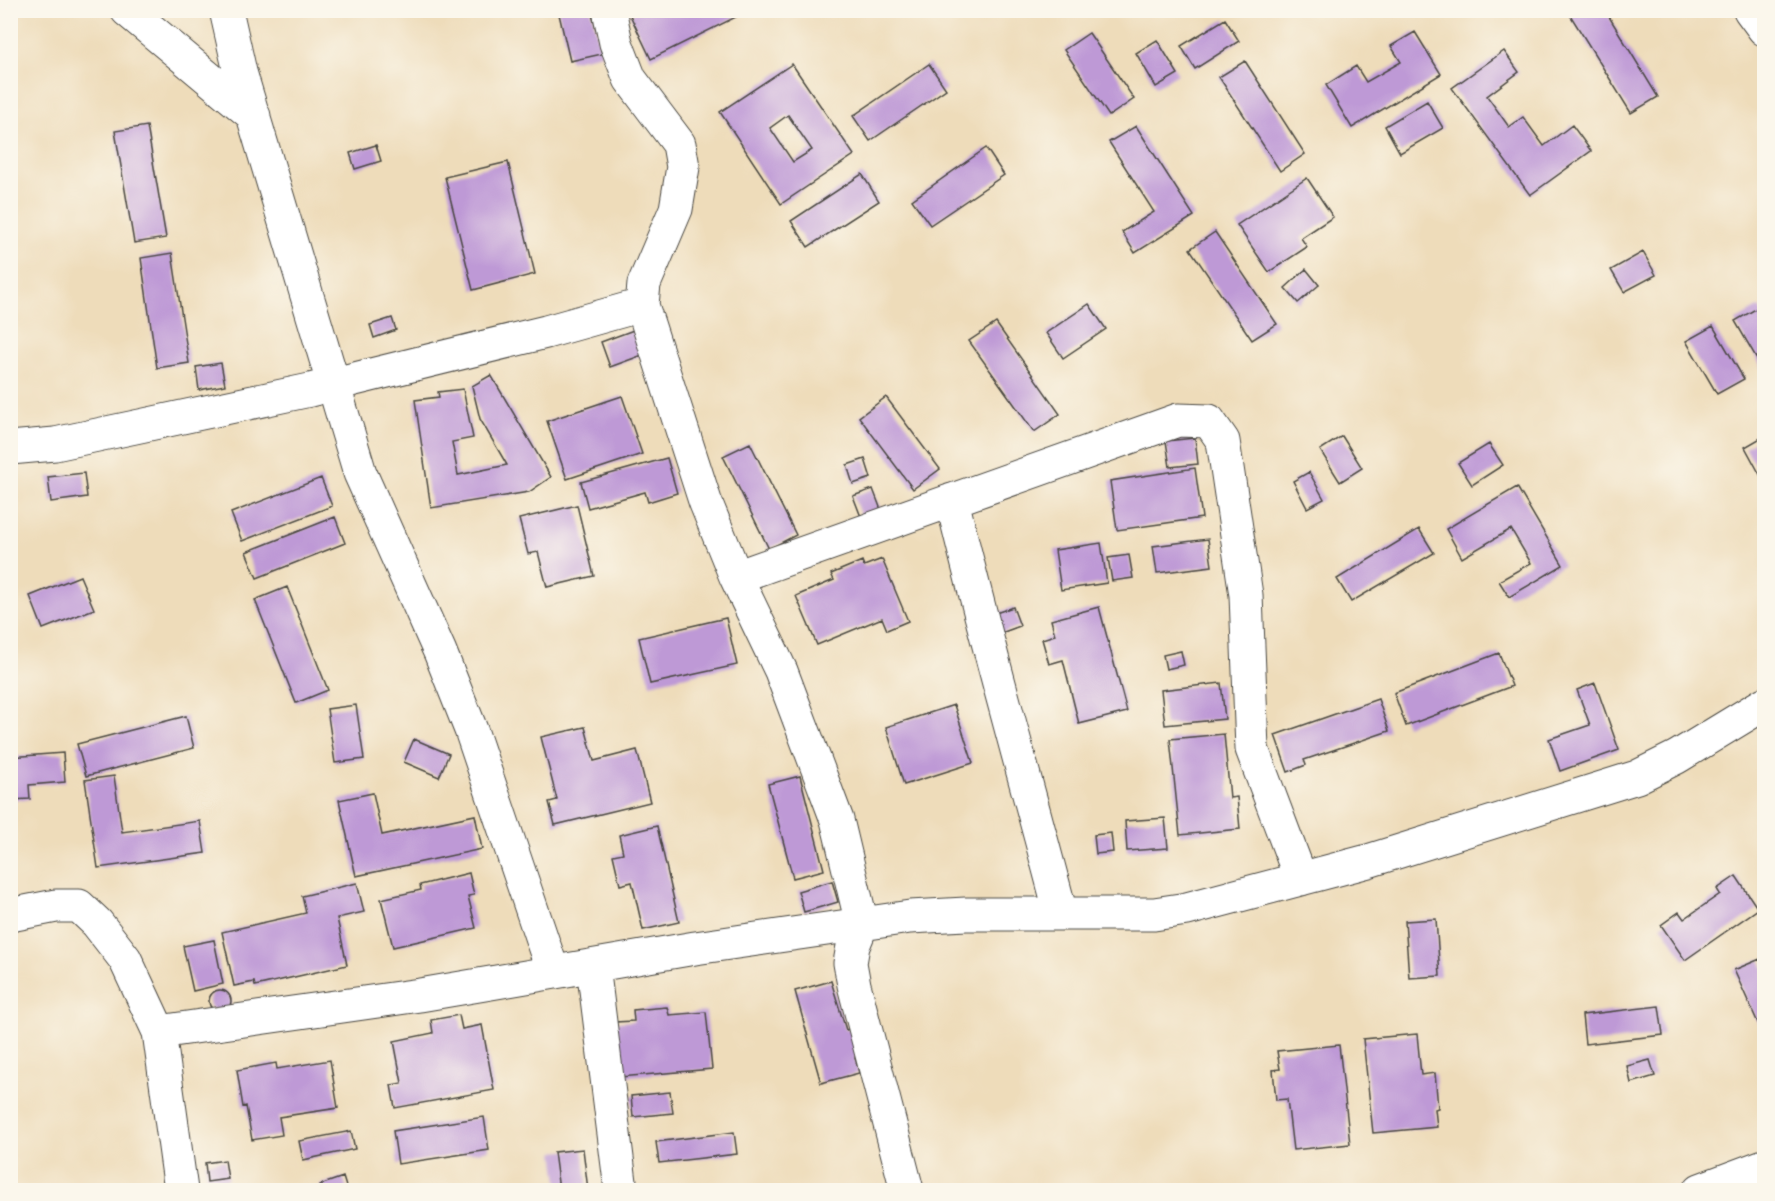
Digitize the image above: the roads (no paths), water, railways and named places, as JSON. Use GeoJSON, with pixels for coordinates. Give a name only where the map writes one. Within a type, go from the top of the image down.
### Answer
{"type":"FeatureCollection","features":[{"type":"Feature","properties":{"kind":"street"},"geometry":{"type":"LineString","coordinates":[[127,10],[254,116]]}},
{"type":"Feature","properties":{"kind":"street"},"geometry":{"type":"LineString","coordinates":[[226,10],[240,72],[360,473],[440,652],[471,730],[553,972]]}},
{"type":"Feature","properties":{"kind":"street"},"geometry":{"type":"LineString","coordinates":[[609,10],[616,43],[630,79],[679,144],[683,167],[676,209],[644,284],[642,305],[705,501],[736,577],[781,671],[837,820],[862,924],[853,946],[850,963],[907,1191]]}},
{"type":"Feature","properties":{"kind":"street"},"geometry":{"type":"LineString","coordinates":[[1750,10],[1764,29]]}},
{"type":"Feature","properties":{"kind":"street"},"geometry":{"type":"LineString","coordinates":[[10,448],[55,444],[335,384],[546,332],[642,305]]}},
{"type":"Feature","properties":{"kind":"street"},"geometry":{"type":"LineString","coordinates":[[736,577],[1178,420],[1209,421],[1223,441],[1246,595],[1252,748],[1301,879]]}},
{"type":"Feature","properties":{"kind":"street"},"geometry":{"type":"LineString","coordinates":[[952,500],[984,633],[1061,914]]}},
{"type":"Feature","properties":{"kind":"street"},"geometry":{"type":"LineString","coordinates":[[159,1032],[420,995],[695,948],[910,917],[1154,914],[1187,909],[1368,861],[1638,777],[1677,757],[1764,704]]}},
{"type":"Feature","properties":{"kind":"street"},"geometry":{"type":"LineString","coordinates":[[10,915],[57,906],[79,906],[97,923],[125,959],[159,1032],[181,1191]]}},
{"type":"Feature","properties":{"kind":"street"},"geometry":{"type":"LineString","coordinates":[[593,966],[621,1191]]}},
{"type":"Feature","properties":{"kind":"street"},"geometry":{"type":"LineString","coordinates":[[1700,1191],[1764,1166]]}}]}
